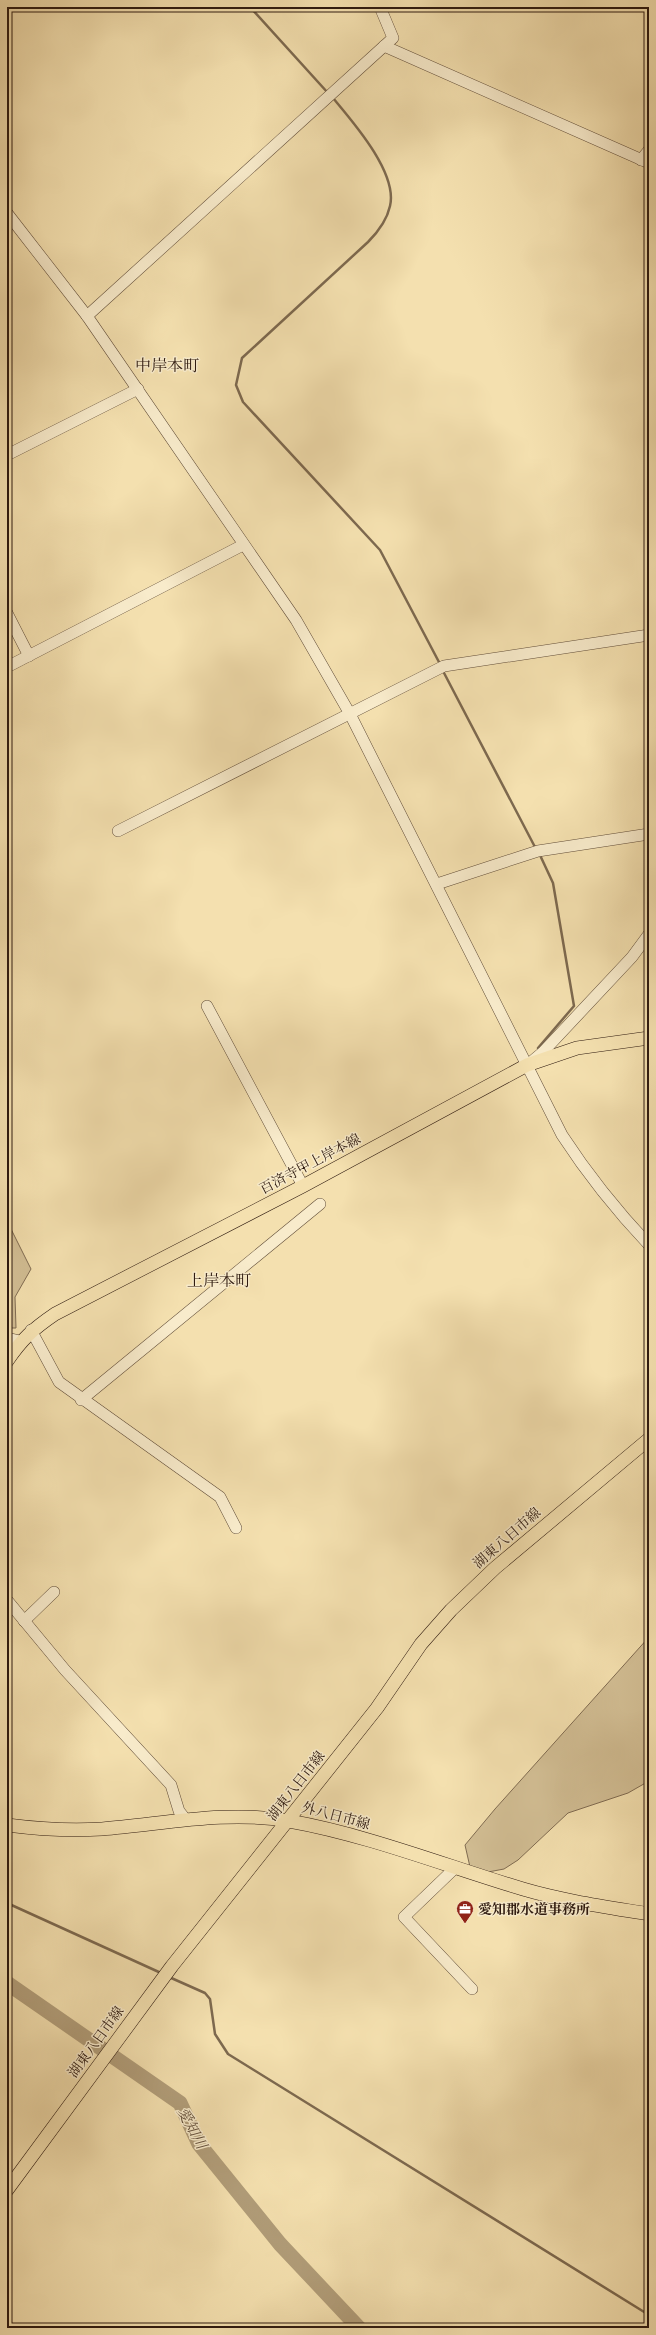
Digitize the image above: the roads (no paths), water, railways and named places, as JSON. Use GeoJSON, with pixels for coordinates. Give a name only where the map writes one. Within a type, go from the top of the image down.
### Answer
{"type":"FeatureCollection","features":[{"type":"Feature","properties":{"kind":"main road","name":"百済寺甲上岸本線"},"geometry":{"type":"LineString","coordinates":[[7,1361],[20,1341],[31,1330],[55,1314],[303,1186],[527,1065],[577,1048],[649,1038]]}},
{"type":"Feature","properties":{"kind":"main road","name":"湖東八日市線"},"geometry":{"type":"LineString","coordinates":[[7,2190],[172,1966],[377,1708],[421,1644],[452,1610],[495,1568],[649,1439]]}},
{"type":"Feature","properties":{"kind":"main road","name":"外八日市線"},"geometry":{"type":"LineString","coordinates":[[7,1825],[101,1829],[186,1820],[252,1816],[289,1820],[347,1834],[565,1901],[649,1914]]}},
{"type":"Feature","properties":{"kind":"street"},"geometry":{"type":"LineString","coordinates":[[87,316],[393,38],[380,7]]}},
{"type":"Feature","properties":{"kind":"street"},"geometry":{"type":"LineString","coordinates":[[384,46],[645,162],[649,150]]}},
{"type":"Feature","properties":{"kind":"street"},"geometry":{"type":"LineString","coordinates":[[7,213],[87,316],[296,620],[350,714],[437,884],[562,1135],[587,1174],[616,1210],[649,1245]]}},
{"type":"Feature","properties":{"kind":"street"},"geometry":{"type":"LineString","coordinates":[[7,455],[138,389]]}},
{"type":"Feature","properties":{"kind":"street"},"geometry":{"type":"LineString","coordinates":[[7,667],[243,545]]}},
{"type":"Feature","properties":{"kind":"street"},"geometry":{"type":"LineString","coordinates":[[7,613],[29,656]]}},
{"type":"Feature","properties":{"kind":"street"},"geometry":{"type":"LineString","coordinates":[[118,831],[444,666],[649,635]]}},
{"type":"Feature","properties":{"kind":"street"},"geometry":{"type":"LineString","coordinates":[[437,884],[538,852],[649,834]]}},
{"type":"Feature","properties":{"kind":"street"},"geometry":{"type":"LineString","coordinates":[[527,1065],[543,1052],[632,957],[649,934]]}},
{"type":"Feature","properties":{"kind":"street"},"geometry":{"type":"LineString","coordinates":[[208,1006],[303,1186]]}},
{"type":"Feature","properties":{"kind":"street"},"geometry":{"type":"LineString","coordinates":[[82,1400],[320,1204]]}},
{"type":"Feature","properties":{"kind":"street"},"geometry":{"type":"LineString","coordinates":[[31,1330],[58,1382],[220,1498],[236,1528]]}},
{"type":"Feature","properties":{"kind":"street"},"geometry":{"type":"LineString","coordinates":[[7,1338],[20,1341]]}},
{"type":"Feature","properties":{"kind":"street"},"geometry":{"type":"LineString","coordinates":[[24,1620],[54,1592]]}},
{"type":"Feature","properties":{"kind":"street"},"geometry":{"type":"LineString","coordinates":[[7,1600],[65,1670],[171,1785],[178,1811],[186,1820]]}},
{"type":"Feature","properties":{"kind":"street"},"geometry":{"type":"LineString","coordinates":[[455,1868],[404,1917],[472,1989]]}},
{"type":"Feature","properties":{"kind":"waterway"},"geometry":{"type":"LineString","coordinates":[[250,7],[328,93]]}},
{"type":"Feature","properties":{"kind":"waterway"},"geometry":{"type":"LineString","coordinates":[[333,98],[362,134],[381,164],[391,193],[389,211],[382,226],[368,242],[242,358],[236,385],[243,402],[380,550],[440,664]]}},
{"type":"Feature","properties":{"kind":"waterway"},"geometry":{"type":"LineString","coordinates":[[443,671],[536,849]]}},
{"type":"Feature","properties":{"kind":"waterway"},"geometry":{"type":"LineString","coordinates":[[538,1048],[574,1006],[553,883],[539,853]]}},
{"type":"Feature","properties":{"kind":"waterway"},"geometry":{"type":"LineString","coordinates":[[7,1903],[161,1973]]}},
{"type":"Feature","properties":{"kind":"waterway"},"geometry":{"type":"LineString","coordinates":[[169,1977],[205,1993],[210,1999],[215,2034],[228,2054],[649,2315]]}},
{"type":"Feature","properties":{"kind":"waterway","name":"愛知川"},"geometry":{"type":"LineString","coordinates":[[7,1983],[180,2103],[199,2144],[280,2244],[359,2328]]}},
{"type":"Feature","properties":{"kind":"place","name":"愛知郡水道事務所"},"geometry":{"type":"Point","coordinates":[465,1924]}},
{"type":"Feature","properties":{"kind":"district","name":"中岸本町"},"geometry":{"type":"Point","coordinates":[167,365]}},
{"type":"Feature","properties":{"kind":"district","name":"上岸本町"},"geometry":{"type":"Point","coordinates":[219,1280]}}]}
